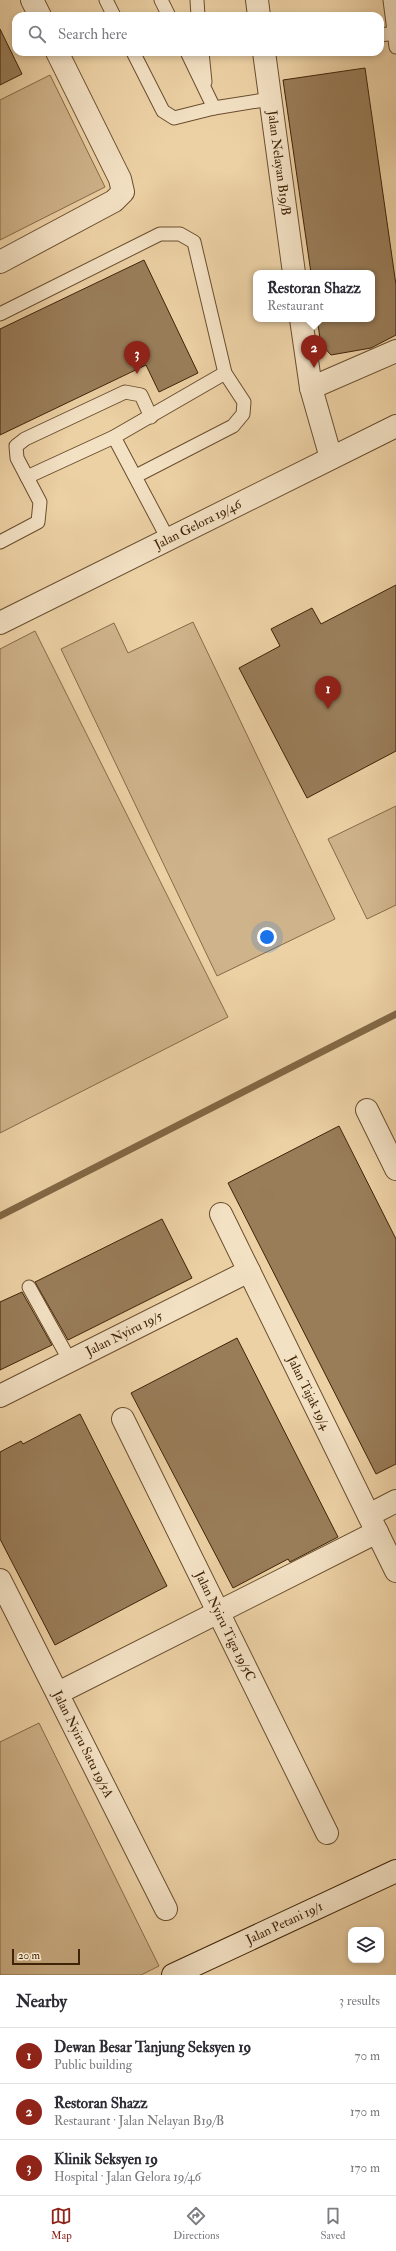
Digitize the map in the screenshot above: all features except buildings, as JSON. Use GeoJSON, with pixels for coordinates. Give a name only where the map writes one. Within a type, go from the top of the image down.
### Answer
{"type":"FeatureCollection","features":[{"type":"Feature","properties":{"kind":"street"},"geometry":{"type":"LineString","coordinates":[[32,0],[38,12]]}},
{"type":"Feature","properties":{"kind":"street"},"geometry":{"type":"LineString","coordinates":[[257,0],[258,12]]}},
{"type":"Feature","properties":{"kind":"street"},"geometry":{"type":"LineString","coordinates":[[0,262],[114,201],[123,192],[120,179],[59,56]]}},
{"type":"Feature","properties":{"kind":"street","name":"Jalan Nelayan B19/B"},"geometry":{"type":"LineString","coordinates":[[269,56],[270,98],[294,270]]}},
{"type":"Feature","properties":{"kind":"street"},"geometry":{"type":"LineString","coordinates":[[301,322],[311,388],[331,458]]}},
{"type":"Feature","properties":{"kind":"street"},"geometry":{"type":"LineString","coordinates":[[311,388],[396,351]]}},
{"type":"Feature","properties":{"kind":"street","name":"Jalan Gelora 19/46"},"geometry":{"type":"LineString","coordinates":[[0,623],[396,426]]}},
{"type":"Feature","properties":{"kind":"street"},"geometry":{"type":"LineString","coordinates":[[367,1110],[396,1169]]}},
{"type":"Feature","properties":{"kind":"street","name":"Jalan Tajak 19/4"},"geometry":{"type":"LineString","coordinates":[[221,1214],[396,1571]]}},
{"type":"Feature","properties":{"kind":"street","name":"Jalan Nyiru 19/5"},"geometry":{"type":"LineString","coordinates":[[0,1396],[249,1271]]}},
{"type":"Feature","properties":{"kind":"street","name":"Jalan Nyiru Tiga 19/5C"},"geometry":{"type":"LineString","coordinates":[[123,1419],[327,1833]]}},
{"type":"Feature","properties":{"kind":"street"},"geometry":{"type":"LineString","coordinates":[[58,1693],[219,1612],[373,1523],[396,1501]]}},
{"type":"Feature","properties":{"kind":"street","name":"Jalan Nyiru Satu 19/5A"},"geometry":{"type":"LineString","coordinates":[[0,1580],[166,1910]]}},
{"type":"Feature","properties":{"kind":"street","name":"Jalan Petani 19/1"},"geometry":{"type":"LineString","coordinates":[[173,1975],[196,1970],[396,1872]]}},
{"type":"Feature","properties":{"kind":"lane"},"geometry":{"type":"LineString","coordinates":[[106,0],[112,12]]}},
{"type":"Feature","properties":{"kind":"lane"},"geometry":{"type":"LineString","coordinates":[[161,0],[167,12]]}},
{"type":"Feature","properties":{"kind":"lane"},"geometry":{"type":"LineString","coordinates":[[197,0],[198,12]]}},
{"type":"Feature","properties":{"kind":"lane"},"geometry":{"type":"LineString","coordinates":[[390,0],[396,47]]}},
{"type":"Feature","properties":{"kind":"lane"},"geometry":{"type":"LineString","coordinates":[[384,34],[395,33]]}},
{"type":"Feature","properties":{"kind":"lane"},"geometry":{"type":"LineString","coordinates":[[135,56],[163,111],[174,118],[214,108],[270,98]]}},
{"type":"Feature","properties":{"kind":"lane"},"geometry":{"type":"LineString","coordinates":[[189,56],[214,108]]}},
{"type":"Feature","properties":{"kind":"lane"},"geometry":{"type":"LineString","coordinates":[[202,56],[205,90]]}},
{"type":"Feature","properties":{"kind":"lane"},"geometry":{"type":"LineString","coordinates":[[0,314],[160,234],[180,234],[194,242],[225,373],[244,402],[243,414],[233,426],[136,476]]}},
{"type":"Feature","properties":{"kind":"lane"},"geometry":{"type":"LineString","coordinates":[[27,478],[150,418],[225,373]]}},
{"type":"Feature","properties":{"kind":"lane"},"geometry":{"type":"LineString","coordinates":[[0,542],[38,522],[40,502],[17,458],[16,446],[25,439],[125,392],[141,395],[150,418]]}},
{"type":"Feature","properties":{"kind":"lane"},"geometry":{"type":"LineString","coordinates":[[114,436],[168,539]]}},
{"type":"Feature","properties":{"kind":"lane"},"geometry":{"type":"LineString","coordinates":[[29,1287],[70,1361]]}},
{"type":"Feature","properties":{"kind":"shaded area"},"geometry":{"type":"Polygon","coordinates":[[[50,75],[105,187],[0,240],[0,100],[50,75]]]}},
{"type":"Feature","properties":{"kind":"shaded area"},"geometry":{"type":"Polygon","coordinates":[[[193,622],[335,919],[217,976],[61,649],[114,623],[128,653],[193,622]]]}},
{"type":"Feature","properties":{"kind":"shaded area"},"geometry":{"type":"Polygon","coordinates":[[[35,631],[228,1017],[0,1133],[0,649],[35,631]]]}},
{"type":"Feature","properties":{"kind":"shaded area"},"geometry":{"type":"Polygon","coordinates":[[[396,806],[396,905],[367,919],[328,839],[396,806]]]}},
{"type":"Feature","properties":{"kind":"shaded area"},"geometry":{"type":"Polygon","coordinates":[[[39,1723],[159,1966],[141,1975],[0,1975],[0,1742],[39,1723]]]}},
{"type":"Feature","properties":{"kind":"waterway"},"geometry":{"type":"LineString","coordinates":[[0,1216],[396,1014]]}},
{"type":"Feature","properties":{"kind":"place","name":"Restoran Shazz"},"geometry":{"type":"Point","coordinates":[314,368]}},
{"type":"Feature","properties":{"kind":"place","name":"Klinik Seksyen 19"},"geometry":{"type":"Point","coordinates":[137,374]}},
{"type":"Feature","properties":{"kind":"place","name":"Dewan Besar Tanjung Seksyen 19"},"geometry":{"type":"Point","coordinates":[328,709]}}]}
